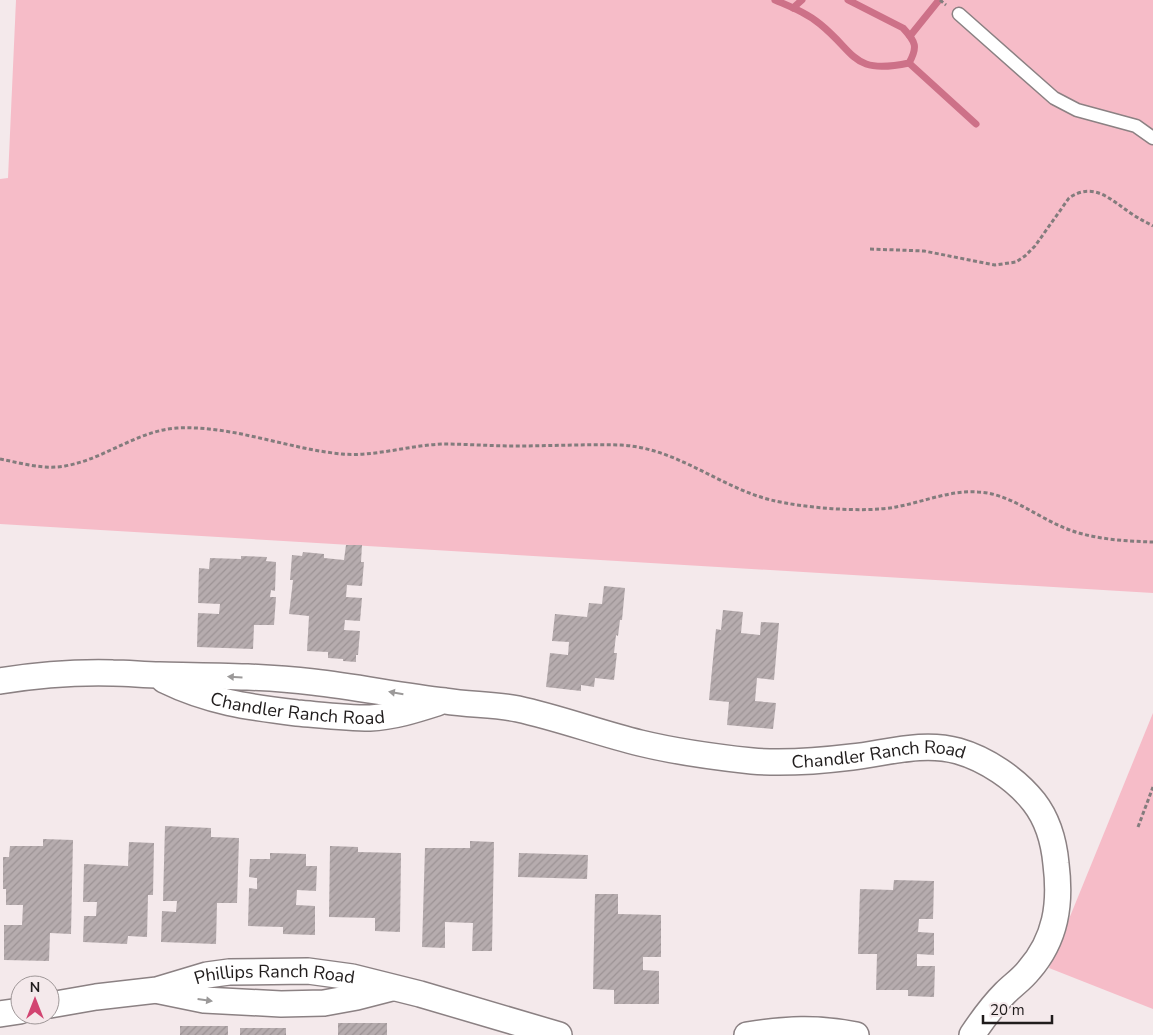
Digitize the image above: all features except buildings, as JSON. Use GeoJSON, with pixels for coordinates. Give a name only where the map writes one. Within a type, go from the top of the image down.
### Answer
{"type":"FeatureCollection","features":[{"type":"Feature","properties":{"kind":"street","name":"Chandler Ranch Road"},"geometry":{"type":"LineString","coordinates":[[0,681],[33,676],[116,672],[310,681],[444,701],[514,708],[639,743],[698,755],[757,761],[799,762],[852,757],[921,746],[956,750],[980,760],[993,768],[1018,786],[1035,803],[1048,825],[1055,852],[1058,876],[1058,914],[1043,950],[1029,971],[986,1013],[972,1035]]}},
{"type":"Feature","properties":{"kind":"street","name":"Phillips Ranch Road"},"geometry":{"type":"LineString","coordinates":[[60,1003],[157,990],[207,975],[252,971],[308,971],[352,977],[420,994],[559,1035]]}},
{"type":"Feature","properties":{"kind":"street","name":"Phillips Ranch Road"},"geometry":{"type":"LineString","coordinates":[[157,990],[204,1000],[281,1004],[324,1002],[357,997],[392,988]]}},
{"type":"Feature","properties":{"kind":"street"},"geometry":{"type":"LineString","coordinates":[[747,1035],[816,1028],[856,1035]]}},
{"type":"Feature","properties":{"kind":"lane"},"geometry":{"type":"LineString","coordinates":[[959,14],[1054,98],[1077,110],[1136,126],[1153,138]]}},
{"type":"Feature","properties":{"kind":"path"},"geometry":{"type":"LineString","coordinates":[[870,249],[924,251],[995,265],[1016,262],[1026,256],[1035,246],[1069,198],[1076,193],[1084,191],[1092,191],[1107,196],[1133,215],[1153,226]]}},
{"type":"Feature","properties":{"kind":"path"},"geometry":{"type":"LineString","coordinates":[[0,460],[41,467],[64,466],[100,455],[142,435],[179,428],[195,428],[344,454],[442,444],[622,445],[660,452],[729,485],[772,500],[805,506],[860,510],[891,508],[959,492],[978,492],[1008,500],[1061,526],[1084,534],[1114,539],[1153,542]]}},
{"type":"Feature","properties":{"kind":"path"},"geometry":{"type":"LineString","coordinates":[[1138,828],[1153,787]]}},
{"type":"Feature","properties":{"kind":"shaded area"},"geometry":{"type":"Polygon","coordinates":[[[16,0],[1153,0],[1153,593],[0,524],[0,179],[8,178],[16,0]]]}},
{"type":"Feature","properties":{"kind":"shaded area"},"geometry":{"type":"Polygon","coordinates":[[[1153,713],[1153,1009],[1049,968],[1153,713]]]}},
{"type":"Feature","properties":{"kind":"waterway"},"geometry":{"type":"LineString","coordinates":[[775,0],[799,10],[815,20],[849,53],[866,64],[890,66],[909,63],[914,53],[914,45],[911,37],[903,28],[848,0]]}},
{"type":"Feature","properties":{"kind":"waterway"},"geometry":{"type":"LineString","coordinates":[[793,8],[802,0]]}},
{"type":"Feature","properties":{"kind":"waterway"},"geometry":{"type":"LineString","coordinates":[[910,36],[939,0]]}},
{"type":"Feature","properties":{"kind":"waterway"},"geometry":{"type":"LineString","coordinates":[[909,63],[976,124]]}}]}
